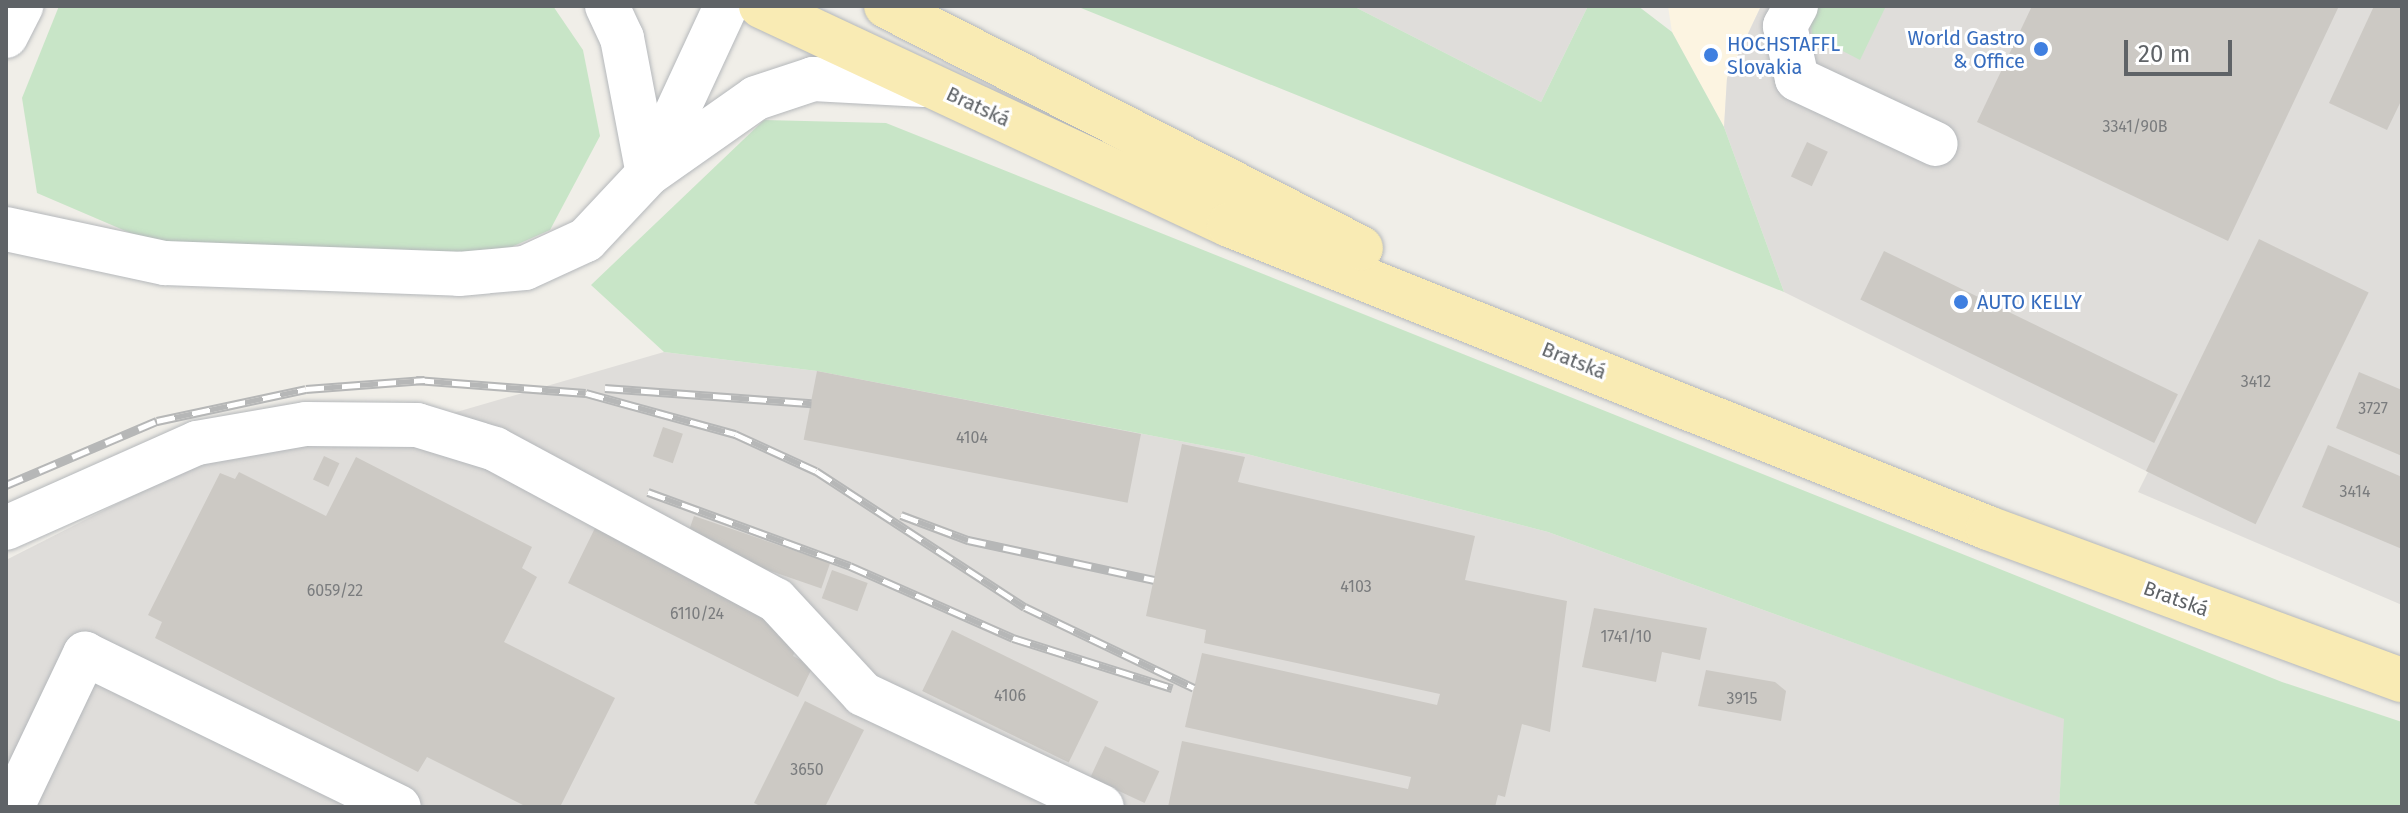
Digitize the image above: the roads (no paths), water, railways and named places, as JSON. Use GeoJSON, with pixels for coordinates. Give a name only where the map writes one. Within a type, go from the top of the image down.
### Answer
{"type":"FeatureCollection","features":[{"type":"Feature","properties":{"kind":"main road","name":"Bratská"},"geometry":{"type":"LineString","coordinates":[[761,6],[1229,225],[1815,449],[1958,495],[2402,659]]}},
{"type":"Feature","properties":{"kind":"main road","name":"Bratská"},"geometry":{"type":"LineString","coordinates":[[886,6],[1400,266],[1988,528],[2402,680]]}},
{"type":"Feature","properties":{"kind":"street"},"geometry":{"type":"LineString","coordinates":[[6,36],[21,6]]}},
{"type":"Feature","properties":{"kind":"street"},"geometry":{"type":"LineString","coordinates":[[607,6],[622,38],[648,174]]}},
{"type":"Feature","properties":{"kind":"street"},"geometry":{"type":"LineString","coordinates":[[648,174],[726,6]]}},
{"type":"Feature","properties":{"kind":"street"},"geometry":{"type":"LineString","coordinates":[[1796,6],[1785,26],[1797,79],[1936,144]]}},
{"type":"Feature","properties":{"kind":"street"},"geometry":{"type":"LineString","coordinates":[[13,221],[165,263],[493,273],[576,247],[648,174],[756,98],[798,83],[863,79],[935,86]]}},
{"type":"Feature","properties":{"kind":"street"},"geometry":{"type":"LineString","coordinates":[[6,528],[197,443],[306,424],[417,425],[495,449],[776,600],[863,694],[1102,807]]}},
{"type":"Feature","properties":{"kind":"street"},"geometry":{"type":"LineString","coordinates":[[12,807],[85,654],[399,807]]}},
{"type":"Feature","properties":{"kind":"railway"},"geometry":{"type":"LineString","coordinates":[[416,380],[586,393],[735,434],[816,471],[1025,607],[1194,688]]}},
{"type":"Feature","properties":{"kind":"railway"},"geometry":{"type":"LineString","coordinates":[[6,485],[157,421],[306,389],[425,380]]}},
{"type":"Feature","properties":{"kind":"railway"},"geometry":{"type":"LineString","coordinates":[[605,388],[811,403]]}},
{"type":"Feature","properties":{"kind":"railway"},"geometry":{"type":"LineString","coordinates":[[648,492],[850,566],[1013,638],[1172,688]]}},
{"type":"Feature","properties":{"kind":"railway"},"geometry":{"type":"LineString","coordinates":[[901,515],[968,540],[1154,580]]}},
{"type":"Feature","properties":{"kind":"place","name":"World Gastro & Office"},"geometry":{"type":"Point","coordinates":[2041,49]}},
{"type":"Feature","properties":{"kind":"place","name":"HOCHSTAFFL Slovakia"},"geometry":{"type":"Point","coordinates":[1711,55]}},
{"type":"Feature","properties":{"kind":"place","name":"AUTO KELLY"},"geometry":{"type":"Point","coordinates":[1961,302]}}]}
